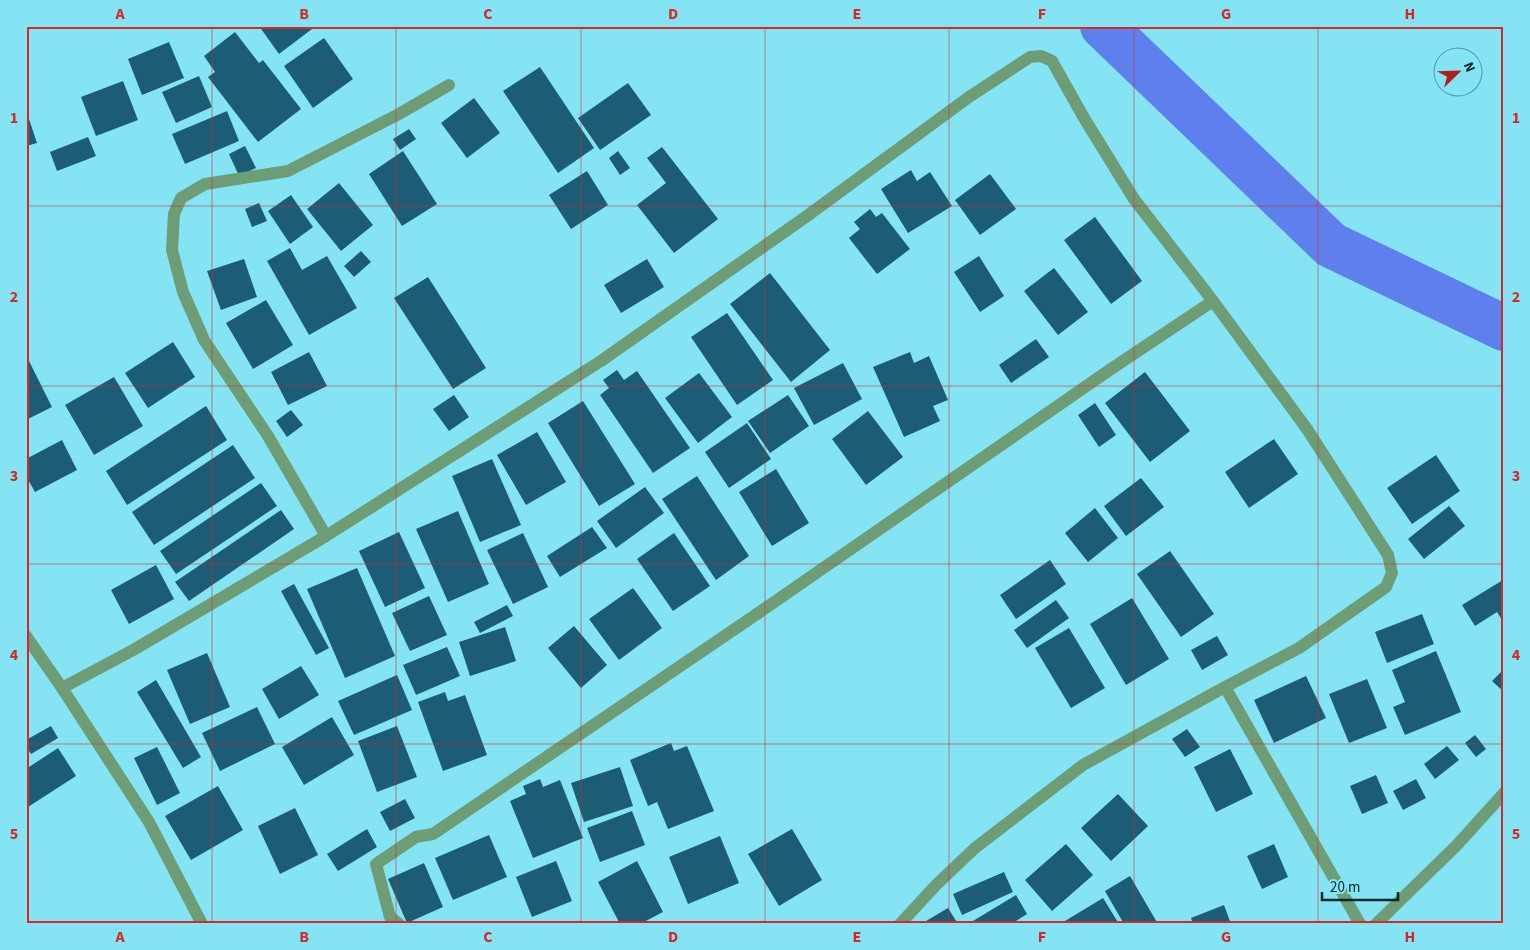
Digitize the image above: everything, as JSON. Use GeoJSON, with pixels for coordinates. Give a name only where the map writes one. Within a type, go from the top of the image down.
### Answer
{"type":"FeatureCollection","features":[{"type":"Feature","properties":{"kind":"street"},"geometry":{"type":"LineString","coordinates":[[62,688],[135,649],[326,536],[601,361],[807,216],[969,97],[1030,57],[1041,56],[1052,61],[1084,118],[1134,199],[1213,301],[1307,429],[1388,555],[1392,573],[1386,587],[1299,648],[1225,686],[1083,766],[975,848],[937,884],[900,924]]}},
{"type":"Feature","properties":{"kind":"street"},"geometry":{"type":"LineString","coordinates":[[326,536],[268,436],[204,340],[183,292],[172,250],[174,214],[181,198],[204,184],[288,171],[399,114],[449,85]]}},
{"type":"Feature","properties":{"kind":"street"},"geometry":{"type":"LineString","coordinates":[[399,924],[390,917],[376,864],[416,837],[433,834],[1213,301]]}},
{"type":"Feature","properties":{"kind":"street"},"geometry":{"type":"LineString","coordinates":[[26,636],[149,822],[202,924]]}},
{"type":"Feature","properties":{"kind":"street"},"geometry":{"type":"LineString","coordinates":[[1225,686],[1360,924]]}},
{"type":"Feature","properties":{"kind":"street"},"geometry":{"type":"LineString","coordinates":[[1376,924],[1457,845],[1504,793]]}},
{"type":"Feature","properties":{"kind":"building"},"geometry":{"type":"Polygon","coordinates":[[[259,26],[316,26],[279,54],[259,26]]]}},
{"type":"Feature","properties":{"kind":"building"},"geometry":{"type":"Polygon","coordinates":[[[235,32],[259,63],[263,60],[301,109],[258,142],[208,77],[215,72],[204,56],[235,32]]]}},
{"type":"Feature","properties":{"kind":"building"},"geometry":{"type":"Polygon","coordinates":[[[324,38],[353,79],[313,108],[284,66],[324,38]]]}},
{"type":"Feature","properties":{"kind":"building"},"geometry":{"type":"Polygon","coordinates":[[[169,42],[184,78],[142,95],[128,59],[169,42]]]}},
{"type":"Feature","properties":{"kind":"building"},"geometry":{"type":"Polygon","coordinates":[[[540,67],[594,148],[558,173],[503,91],[540,67]]]}},
{"type":"Feature","properties":{"kind":"building"},"geometry":{"type":"Polygon","coordinates":[[[199,76],[212,107],[176,123],[162,92],[199,76]]]}},
{"type":"Feature","properties":{"kind":"building"},"geometry":{"type":"Polygon","coordinates":[[[123,81],[138,120],[96,136],[81,97],[123,81]]]}},
{"type":"Feature","properties":{"kind":"building"},"geometry":{"type":"Polygon","coordinates":[[[628,83],[651,115],[600,150],[578,118],[628,83]]]}},
{"type":"Feature","properties":{"kind":"building"},"geometry":{"type":"Polygon","coordinates":[[[474,98],[500,133],[467,158],[441,123],[474,98]]]}},
{"type":"Feature","properties":{"kind":"building"},"geometry":{"type":"Polygon","coordinates":[[[26,110],[37,143],[26,146],[26,110]]]}},
{"type":"Feature","properties":{"kind":"building"},"geometry":{"type":"Polygon","coordinates":[[[227,111],[239,141],[185,164],[172,134],[227,111]]]}},
{"type":"Feature","properties":{"kind":"building"},"geometry":{"type":"Polygon","coordinates":[[[409,129],[416,139],[400,150],[393,139],[409,129]]]}},
{"type":"Feature","properties":{"kind":"building"},"geometry":{"type":"Polygon","coordinates":[[[88,137],[96,156],[57,171],[50,152],[88,137]]]}},
{"type":"Feature","properties":{"kind":"building"},"geometry":{"type":"Polygon","coordinates":[[[245,146],[256,168],[239,176],[229,154],[245,146]]]}},
{"type":"Feature","properties":{"kind":"building"},"geometry":{"type":"Polygon","coordinates":[[[662,147],[718,219],[674,253],[637,205],[666,183],[647,158],[662,147]]]}},
{"type":"Feature","properties":{"kind":"building"},"geometry":{"type":"Polygon","coordinates":[[[403,151],[437,204],[402,226],[369,174],[403,151]]]}},
{"type":"Feature","properties":{"kind":"building"},"geometry":{"type":"Polygon","coordinates":[[[618,151],[630,168],[620,175],[609,158],[618,151]]]}},
{"type":"Feature","properties":{"kind":"building"},"geometry":{"type":"Polygon","coordinates":[[[911,170],[917,181],[930,172],[952,206],[908,233],[881,189],[911,170]]]}},
{"type":"Feature","properties":{"kind":"building"},"geometry":{"type":"Polygon","coordinates":[[[587,171],[608,205],[571,229],[549,195],[587,171]]]}},
{"type":"Feature","properties":{"kind":"building"},"geometry":{"type":"Polygon","coordinates":[[[990,174],[1016,209],[980,235],[955,200],[990,174]]]}},
{"type":"Feature","properties":{"kind":"building"},"geometry":{"type":"Polygon","coordinates":[[[339,183],[373,225],[341,251],[307,209],[339,183]]]}},
{"type":"Feature","properties":{"kind":"building"},"geometry":{"type":"Polygon","coordinates":[[[291,195],[313,227],[290,244],[268,211],[291,195]]]}},
{"type":"Feature","properties":{"kind":"building"},"geometry":{"type":"Polygon","coordinates":[[[259,203],[267,221],[252,227],[245,209],[259,203]]]}},
{"type":"Feature","properties":{"kind":"building"},"geometry":{"type":"Polygon","coordinates":[[[870,209],[876,217],[882,213],[910,249],[877,274],[849,238],[860,229],[854,222],[870,209]]]}},
{"type":"Feature","properties":{"kind":"building"},"geometry":{"type":"Polygon","coordinates":[[[1095,217],[1142,281],[1111,304],[1064,240],[1095,217]]]}},
{"type":"Feature","properties":{"kind":"building"},"geometry":{"type":"Polygon","coordinates":[[[290,248],[302,270],[327,256],[357,308],[309,335],[267,261],[290,248]]]}},
{"type":"Feature","properties":{"kind":"building"},"geometry":{"type":"Polygon","coordinates":[[[361,251],[371,262],[354,277],[344,266],[361,251]]]}},
{"type":"Feature","properties":{"kind":"building"},"geometry":{"type":"Polygon","coordinates":[[[979,256],[1004,296],[980,312],[954,272],[979,256]]]}},
{"type":"Feature","properties":{"kind":"building"},"geometry":{"type":"Polygon","coordinates":[[[244,259],[257,297],[221,310],[207,271],[244,259]]]}},
{"type":"Feature","properties":{"kind":"building"},"geometry":{"type":"Polygon","coordinates":[[[647,259],[664,287],[621,313],[604,285],[647,259]]]}},
{"type":"Feature","properties":{"kind":"building"},"geometry":{"type":"Polygon","coordinates":[[[1054,268],[1088,312],[1058,335],[1024,291],[1054,268]]]}},
{"type":"Feature","properties":{"kind":"building"},"geometry":{"type":"Polygon","coordinates":[[[770,273],[830,350],[791,382],[730,304],[770,273]]]}},
{"type":"Feature","properties":{"kind":"building"},"geometry":{"type":"Polygon","coordinates":[[[428,277],[486,368],[453,389],[394,298],[428,277]]]}},
{"type":"Feature","properties":{"kind":"building"},"geometry":{"type":"Polygon","coordinates":[[[266,300],[293,345],[253,369],[226,323],[266,300]]]}},
{"type":"Feature","properties":{"kind":"building"},"geometry":{"type":"Polygon","coordinates":[[[727,313],[773,380],[737,405],[691,337],[727,313]]]}},
{"type":"Feature","properties":{"kind":"building"},"geometry":{"type":"Polygon","coordinates":[[[1036,339],[1049,357],[1011,383],[999,365],[1036,339]]]}},
{"type":"Feature","properties":{"kind":"building"},"geometry":{"type":"Polygon","coordinates":[[[173,342],[195,377],[148,408],[125,373],[173,342]]]}},
{"type":"Feature","properties":{"kind":"building"},"geometry":{"type":"Polygon","coordinates":[[[309,352],[327,386],[288,405],[271,372],[309,352]]]}},
{"type":"Feature","properties":{"kind":"building"},"geometry":{"type":"Polygon","coordinates":[[[910,352],[914,363],[929,356],[948,400],[933,406],[940,421],[904,437],[873,367],[910,352]]]}},
{"type":"Feature","properties":{"kind":"building"},"geometry":{"type":"Polygon","coordinates":[[[26,355],[52,407],[26,420],[26,355]]]}},
{"type":"Feature","properties":{"kind":"building"},"geometry":{"type":"Polygon","coordinates":[[[843,363],[862,399],[814,425],[794,388],[843,363]]]}},
{"type":"Feature","properties":{"kind":"building"},"geometry":{"type":"Polygon","coordinates":[[[617,370],[624,380],[637,371],[690,448],[653,473],[600,395],[609,388],[603,380],[617,370]]]}},
{"type":"Feature","properties":{"kind":"building"},"geometry":{"type":"Polygon","coordinates":[[[1145,372],[1190,431],[1150,462],[1105,403],[1145,372]]]}},
{"type":"Feature","properties":{"kind":"building"},"geometry":{"type":"Polygon","coordinates":[[[699,373],[732,417],[698,443],[665,398],[699,373]]]}},
{"type":"Feature","properties":{"kind":"building"},"geometry":{"type":"Polygon","coordinates":[[[114,377],[143,426],[94,455],[65,405],[114,377]]]}},
{"type":"Feature","properties":{"kind":"building"},"geometry":{"type":"Polygon","coordinates":[[[454,395],[469,417],[449,431],[433,409],[454,395]]]}},
{"type":"Feature","properties":{"kind":"building"},"geometry":{"type":"Polygon","coordinates":[[[788,395],[809,426],[770,453],[748,421],[788,395]]]}},
{"type":"Feature","properties":{"kind":"building"},"geometry":{"type":"Polygon","coordinates":[[[583,401],[635,484],[599,506],[548,423],[583,401]]]}},
{"type":"Feature","properties":{"kind":"building"},"geometry":{"type":"Polygon","coordinates":[[[1095,403],[1116,435],[1099,447],[1078,415],[1095,403]]]}},
{"type":"Feature","properties":{"kind":"building"},"geometry":{"type":"Polygon","coordinates":[[[206,406],[227,440],[127,505],[106,471],[206,406]]]}},
{"type":"Feature","properties":{"kind":"building"},"geometry":{"type":"Polygon","coordinates":[[[291,410],[303,425],[287,437],[276,421],[291,410]]]}},
{"type":"Feature","properties":{"kind":"building"},"geometry":{"type":"Polygon","coordinates":[[[868,411],[903,457],[866,485],[832,439],[868,411]]]}},
{"type":"Feature","properties":{"kind":"building"},"geometry":{"type":"Polygon","coordinates":[[[747,423],[771,459],[729,488],[705,452],[747,423]]]}},
{"type":"Feature","properties":{"kind":"building"},"geometry":{"type":"Polygon","coordinates":[[[537,432],[566,482],[526,505],[497,455],[537,432]]]}},
{"type":"Feature","properties":{"kind":"building"},"geometry":{"type":"Polygon","coordinates":[[[1274,439],[1298,474],[1249,508],[1225,472],[1274,439]]]}},
{"type":"Feature","properties":{"kind":"building"},"geometry":{"type":"Polygon","coordinates":[[[62,440],[77,470],[35,492],[26,476],[26,459],[62,440]]]}},
{"type":"Feature","properties":{"kind":"building"},"geometry":{"type":"Polygon","coordinates":[[[233,445],[255,478],[154,545],[132,512],[233,445]]]}},
{"type":"Feature","properties":{"kind":"building"},"geometry":{"type":"Polygon","coordinates":[[[1436,455],[1460,491],[1412,524],[1387,488],[1436,455]]]}},
{"type":"Feature","properties":{"kind":"building"},"geometry":{"type":"Polygon","coordinates":[[[492,459],[521,525],[480,542],[452,476],[492,459]]]}},
{"type":"Feature","properties":{"kind":"building"},"geometry":{"type":"Polygon","coordinates":[[[776,469],[809,523],[772,546],[739,492],[776,469]]]}},
{"type":"Feature","properties":{"kind":"building"},"geometry":{"type":"Polygon","coordinates":[[[697,476],[749,556],[716,580],[662,499],[697,476]]]}},
{"type":"Feature","properties":{"kind":"building"},"geometry":{"type":"Polygon","coordinates":[[[1141,478],[1164,507],[1126,536],[1104,506],[1141,478]]]}},
{"type":"Feature","properties":{"kind":"building"},"geometry":{"type":"Polygon","coordinates":[[[261,483],[277,506],[176,574],[160,551],[261,483]]]}},
{"type":"Feature","properties":{"kind":"building"},"geometry":{"type":"Polygon","coordinates":[[[645,487],[664,513],[616,548],[597,521],[645,487]]]}},
{"type":"Feature","properties":{"kind":"building"},"geometry":{"type":"Polygon","coordinates":[[[1449,506],[1465,526],[1424,559],[1408,539],[1449,506]]]}},
{"type":"Feature","properties":{"kind":"building"},"geometry":{"type":"Polygon","coordinates":[[[1095,508],[1118,538],[1088,562],[1065,533],[1095,508]]]}},
{"type":"Feature","properties":{"kind":"building"},"geometry":{"type":"Polygon","coordinates":[[[281,510],[294,529],[189,601],[175,582],[281,510]]]}},
{"type":"Feature","properties":{"kind":"building"},"geometry":{"type":"Polygon","coordinates":[[[458,511],[489,584],[448,602],[416,529],[458,511]]]}},
{"type":"Feature","properties":{"kind":"building"},"geometry":{"type":"Polygon","coordinates":[[[592,527],[607,548],[560,577],[547,556],[592,527]]]}},
{"type":"Feature","properties":{"kind":"building"},"geometry":{"type":"Polygon","coordinates":[[[399,532],[425,588],[385,607],[359,551],[399,532]]]}},
{"type":"Feature","properties":{"kind":"building"},"geometry":{"type":"Polygon","coordinates":[[[523,533],[548,587],[513,604],[487,550],[523,533]]]}},
{"type":"Feature","properties":{"kind":"building"},"geometry":{"type":"Polygon","coordinates":[[[674,533],[710,586],[673,611],[637,559],[674,533]]]}},
{"type":"Feature","properties":{"kind":"building"},"geometry":{"type":"Polygon","coordinates":[[[1170,551],[1214,614],[1181,637],[1137,574],[1170,551]]]}},
{"type":"Feature","properties":{"kind":"building"},"geometry":{"type":"Polygon","coordinates":[[[1050,560],[1066,584],[1016,619],[1000,595],[1050,560]]]}},
{"type":"Feature","properties":{"kind":"building"},"geometry":{"type":"Polygon","coordinates":[[[156,565],[174,599],[129,624],[111,590],[156,565]]]}},
{"type":"Feature","properties":{"kind":"building"},"geometry":{"type":"Polygon","coordinates":[[[357,568],[395,656],[345,678],[307,589],[357,568]]]}},
{"type":"Feature","properties":{"kind":"building"},"geometry":{"type":"Polygon","coordinates":[[[1503,580],[1504,623],[1497,612],[1475,626],[1462,605],[1503,580]]]}},
{"type":"Feature","properties":{"kind":"building"},"geometry":{"type":"Polygon","coordinates":[[[294,584],[329,648],[316,655],[281,591],[294,584]]]}},
{"type":"Feature","properties":{"kind":"building"},"geometry":{"type":"Polygon","coordinates":[[[633,588],[662,628],[619,660],[589,619],[633,588]]]}},
{"type":"Feature","properties":{"kind":"building"},"geometry":{"type":"Polygon","coordinates":[[[429,596],[447,635],[410,651],[392,613],[429,596]]]}},
{"type":"Feature","properties":{"kind":"building"},"geometry":{"type":"Polygon","coordinates":[[[1132,598],[1169,659],[1126,685],[1090,624],[1132,598]]]}},
{"type":"Feature","properties":{"kind":"building"},"geometry":{"type":"Polygon","coordinates":[[[1056,600],[1069,618],[1027,648],[1014,630],[1056,600]]]}},
{"type":"Feature","properties":{"kind":"building"},"geometry":{"type":"Polygon","coordinates":[[[507,605],[513,616],[480,633],[474,622],[507,605]]]}},
{"type":"Feature","properties":{"kind":"building"},"geometry":{"type":"Polygon","coordinates":[[[1422,614],[1434,644],[1387,663],[1375,632],[1422,614]]]}},
{"type":"Feature","properties":{"kind":"building"},"geometry":{"type":"Polygon","coordinates":[[[574,626],[607,665],[581,688],[548,648],[574,626]]]}},
{"type":"Feature","properties":{"kind":"building"},"geometry":{"type":"Polygon","coordinates":[[[505,627],[516,661],[470,676],[459,642],[505,627]]]}},
{"type":"Feature","properties":{"kind":"building"},"geometry":{"type":"Polygon","coordinates":[[[1069,628],[1105,688],[1071,708],[1035,648],[1069,628]]]}},
{"type":"Feature","properties":{"kind":"building"},"geometry":{"type":"Polygon","coordinates":[[[1217,636],[1228,655],[1202,670],[1191,650],[1217,636]]]}},
{"type":"Feature","properties":{"kind":"building"},"geometry":{"type":"Polygon","coordinates":[[[447,647],[460,676],[416,695],[403,665],[447,647]]]}},
{"type":"Feature","properties":{"kind":"building"},"geometry":{"type":"Polygon","coordinates":[[[1436,651],[1461,712],[1405,735],[1393,707],[1405,702],[1392,670],[1436,651]]]}},
{"type":"Feature","properties":{"kind":"building"},"geometry":{"type":"Polygon","coordinates":[[[207,653],[230,707],[190,724],[167,670],[207,653]]]}},
{"type":"Feature","properties":{"kind":"building"},"geometry":{"type":"Polygon","coordinates":[[[301,666],[319,695],[279,719],[262,689],[301,666]]]}},
{"type":"Feature","properties":{"kind":"building"},"geometry":{"type":"Polygon","coordinates":[[[1504,669],[1504,692],[1492,681],[1504,669]]]}},
{"type":"Feature","properties":{"kind":"building"},"geometry":{"type":"Polygon","coordinates":[[[397,675],[412,710],[354,735],[338,701],[397,675]]]}},
{"type":"Feature","properties":{"kind":"building"},"geometry":{"type":"Polygon","coordinates":[[[1306,676],[1326,718],[1274,743],[1254,700],[1306,676]]]}},
{"type":"Feature","properties":{"kind":"building"},"geometry":{"type":"Polygon","coordinates":[[[1367,679],[1387,728],[1349,743],[1329,694],[1367,679]]]}},
{"type":"Feature","properties":{"kind":"building"},"geometry":{"type":"Polygon","coordinates":[[[156,680],[201,757],[183,768],[137,692],[156,680]]]}},
{"type":"Feature","properties":{"kind":"building"},"geometry":{"type":"Polygon","coordinates":[[[445,692],[448,701],[465,695],[487,755],[443,771],[418,702],[445,692]]]}},
{"type":"Feature","properties":{"kind":"building"},"geometry":{"type":"Polygon","coordinates":[[[257,707],[275,744],[220,771],[202,733],[257,707]]]}},
{"type":"Feature","properties":{"kind":"building"},"geometry":{"type":"Polygon","coordinates":[[[332,717],[354,755],[304,785],[282,747],[332,717]]]}},
{"type":"Feature","properties":{"kind":"building"},"geometry":{"type":"Polygon","coordinates":[[[51,726],[58,738],[31,754],[26,746],[26,740],[51,726]]]}},
{"type":"Feature","properties":{"kind":"building"},"geometry":{"type":"Polygon","coordinates":[[[397,726],[417,777],[377,792],[358,741],[397,726]]]}},
{"type":"Feature","properties":{"kind":"building"},"geometry":{"type":"Polygon","coordinates":[[[1187,729],[1200,747],[1185,757],[1172,739],[1187,729]]]}},
{"type":"Feature","properties":{"kind":"building"},"geometry":{"type":"Polygon","coordinates":[[[1475,735],[1486,749],[1476,757],[1465,743],[1475,735]]]}},
{"type":"Feature","properties":{"kind":"building"},"geometry":{"type":"Polygon","coordinates":[[[671,743],[674,751],[687,746],[714,811],[668,829],[657,802],[648,806],[630,760],[671,743]]]}},
{"type":"Feature","properties":{"kind":"building"},"geometry":{"type":"Polygon","coordinates":[[[1447,746],[1459,760],[1435,779],[1424,764],[1447,746]]]}},
{"type":"Feature","properties":{"kind":"building"},"geometry":{"type":"Polygon","coordinates":[[[157,747],[180,793],[157,805],[134,758],[157,747]]]}},
{"type":"Feature","properties":{"kind":"building"},"geometry":{"type":"Polygon","coordinates":[[[58,748],[76,776],[28,807],[26,804],[26,769],[58,748]]]}},
{"type":"Feature","properties":{"kind":"building"},"geometry":{"type":"Polygon","coordinates":[[[1230,749],[1253,794],[1216,812],[1194,767],[1230,749]]]}},
{"type":"Feature","properties":{"kind":"building"},"geometry":{"type":"Polygon","coordinates":[[[620,767],[633,806],[584,822],[571,783],[620,767]]]}},
{"type":"Feature","properties":{"kind":"building"},"geometry":{"type":"Polygon","coordinates":[[[1376,775],[1388,803],[1362,814],[1350,786],[1376,775]]]}},
{"type":"Feature","properties":{"kind":"building"},"geometry":{"type":"Polygon","coordinates":[[[540,779],[543,787],[560,780],[583,838],[533,858],[510,801],[526,794],[523,786],[540,779]]]}},
{"type":"Feature","properties":{"kind":"building"},"geometry":{"type":"Polygon","coordinates":[[[1416,779],[1426,798],[1403,810],[1393,791],[1416,779]]]}},
{"type":"Feature","properties":{"kind":"building"},"geometry":{"type":"Polygon","coordinates":[[[218,786],[243,830],[191,860],[165,816],[218,786]]]}},
{"type":"Feature","properties":{"kind":"building"},"geometry":{"type":"Polygon","coordinates":[[[1118,794],[1148,826],[1111,861],[1081,828],[1118,794]]]}},
{"type":"Feature","properties":{"kind":"building"},"geometry":{"type":"Polygon","coordinates":[[[405,799],[415,818],[390,831],[380,812],[405,799]]]}},
{"type":"Feature","properties":{"kind":"building"},"geometry":{"type":"Polygon","coordinates":[[[295,808],[318,855],[280,874],[258,826],[295,808]]]}},
{"type":"Feature","properties":{"kind":"building"},"geometry":{"type":"Polygon","coordinates":[[[632,811],[645,845],[600,862],[587,828],[632,811]]]}},
{"type":"Feature","properties":{"kind":"building"},"geometry":{"type":"Polygon","coordinates":[[[367,829],[377,847],[338,871],[327,854],[367,829]]]}},
{"type":"Feature","properties":{"kind":"building"},"geometry":{"type":"Polygon","coordinates":[[[792,829],[822,880],[779,906],[748,854],[792,829]]]}},
{"type":"Feature","properties":{"kind":"building"},"geometry":{"type":"Polygon","coordinates":[[[489,835],[507,877],[453,900],[435,858],[489,835]]]}},
{"type":"Feature","properties":{"kind":"building"},"geometry":{"type":"Polygon","coordinates":[[[720,836],[739,883],[688,904],[669,857],[720,836]]]}},
{"type":"Feature","properties":{"kind":"building"},"geometry":{"type":"Polygon","coordinates":[[[1066,844],[1093,875],[1052,911],[1025,880],[1066,844]]]}},
{"type":"Feature","properties":{"kind":"building"},"geometry":{"type":"Polygon","coordinates":[[[1274,844],[1288,877],[1262,889],[1247,856],[1274,844]]]}},
{"type":"Feature","properties":{"kind":"building"},"geometry":{"type":"Polygon","coordinates":[[[556,861],[572,901],[532,917],[516,877],[556,861]]]}},
{"type":"Feature","properties":{"kind":"building"},"geometry":{"type":"Polygon","coordinates":[[[637,861],[663,912],[640,924],[620,924],[598,882],[637,861]]]}},
{"type":"Feature","properties":{"kind":"building"},"geometry":{"type":"Polygon","coordinates":[[[424,863],[443,907],[407,923],[388,879],[424,863]]]}},
{"type":"Feature","properties":{"kind":"building"},"geometry":{"type":"Polygon","coordinates":[[[1004,872],[1013,892],[962,915],[953,894],[1004,872]]]}},
{"type":"Feature","properties":{"kind":"building"},"geometry":{"type":"Polygon","coordinates":[[[1130,876],[1158,924],[1124,924],[1105,891],[1130,876]]]}},
{"type":"Feature","properties":{"kind":"building"},"geometry":{"type":"Polygon","coordinates":[[[1016,895],[1027,914],[1011,924],[968,924],[1016,895]]]}},
{"type":"Feature","properties":{"kind":"building"},"geometry":{"type":"Polygon","coordinates":[[[1103,898],[1119,924],[1060,924],[1103,898]]]}},
{"type":"Feature","properties":{"kind":"building"},"geometry":{"type":"Polygon","coordinates":[[[1224,905],[1231,924],[1193,924],[1191,918],[1224,905]]]}},
{"type":"Feature","properties":{"kind":"building"},"geometry":{"type":"Polygon","coordinates":[[[948,908],[958,924],[921,924],[948,908]]]}},
{"type":"Feature","properties":{"kind":"waterway"},"geometry":{"type":"LineString","coordinates":[[1103,26],[1331,245],[1504,328]]}}]}
